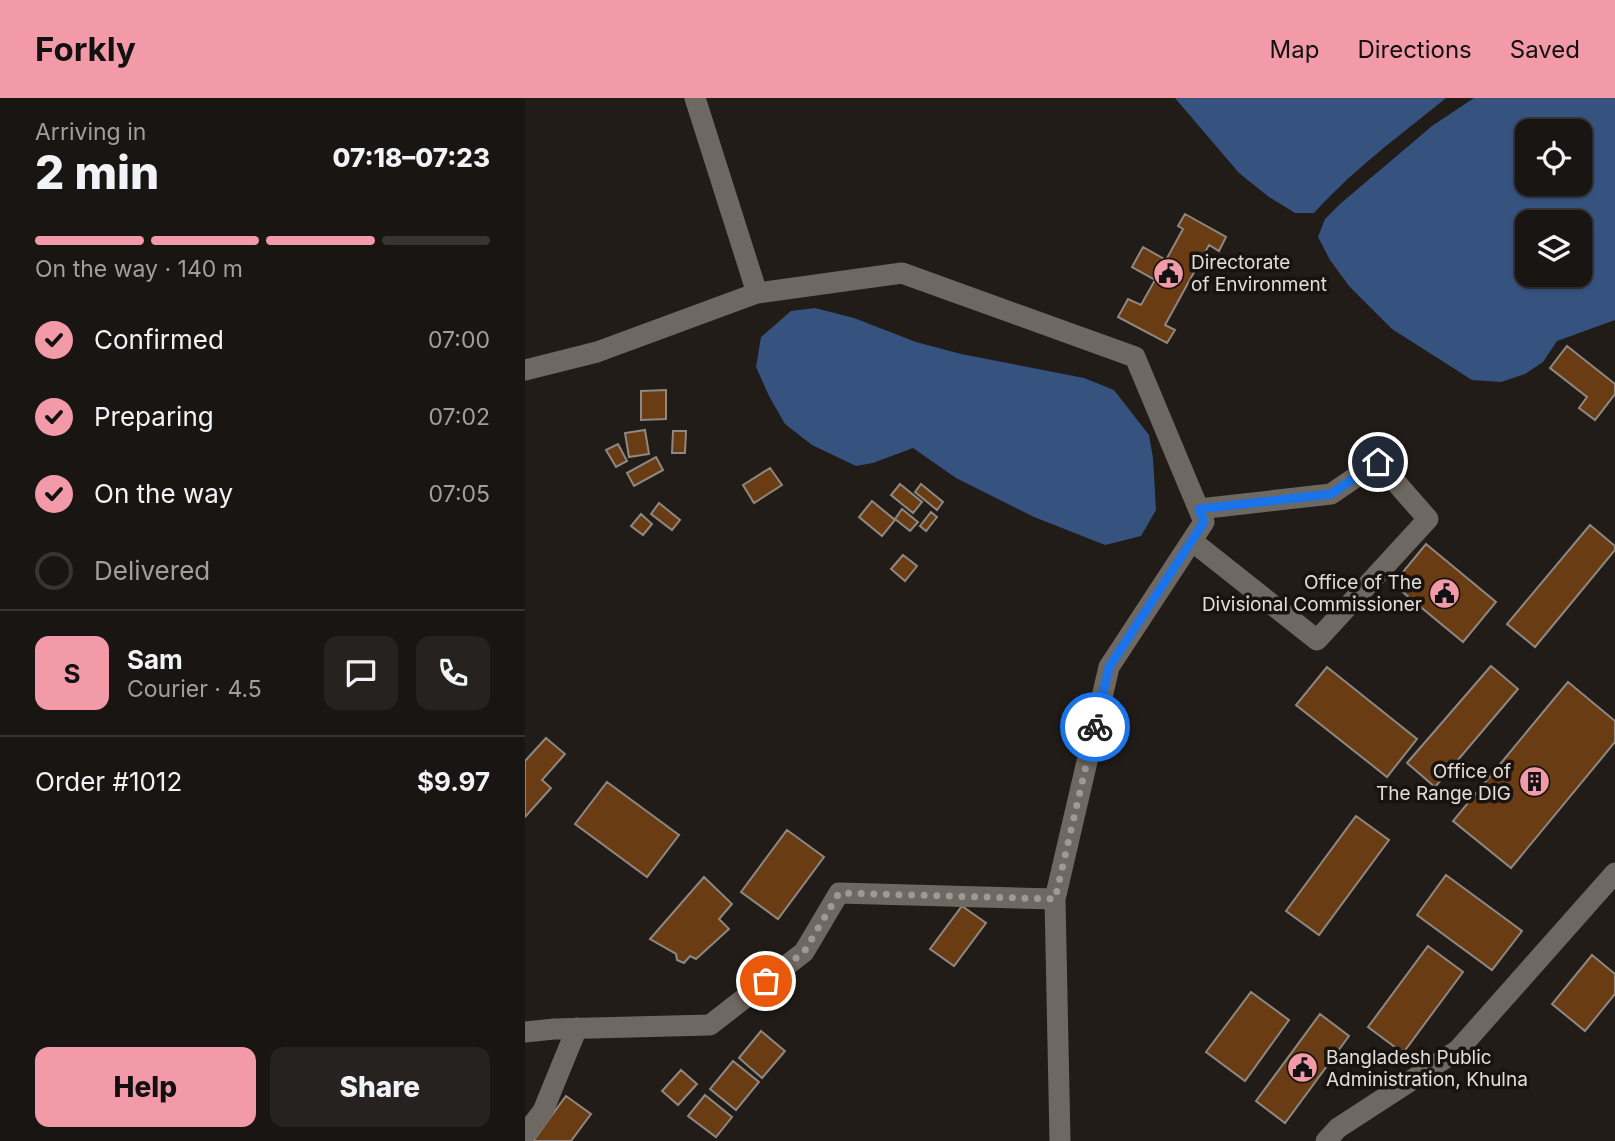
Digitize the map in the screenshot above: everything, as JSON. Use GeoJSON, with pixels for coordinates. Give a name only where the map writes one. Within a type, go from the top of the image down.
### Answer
{"type":"FeatureCollection","features":[{"type":"Feature","properties":{"kind":"street"},"geometry":{"type":"LineString","coordinates":[[695,98],[757,293]]}},
{"type":"Feature","properties":{"kind":"street"},"geometry":{"type":"LineString","coordinates":[[525,370],[597,352],[757,293],[902,273],[1135,356],[1204,522],[1109,667],[1055,899],[1060,1141]]}},
{"type":"Feature","properties":{"kind":"street"},"geometry":{"type":"LineString","coordinates":[[1192,541],[1317,640],[1428,520],[1378,462],[1331,494],[1199,509]]}},
{"type":"Feature","properties":{"kind":"street"},"geometry":{"type":"LineString","coordinates":[[1325,1141],[1338,1128],[1458,1050],[1615,873]]}},
{"type":"Feature","properties":{"kind":"street"},"geometry":{"type":"LineString","coordinates":[[525,1032],[710,1025],[804,952],[839,893],[1055,899]]}},
{"type":"Feature","properties":{"kind":"street"},"geometry":{"type":"LineString","coordinates":[[527,1132],[544,1111],[577,1028]]}},
{"type":"Feature","properties":{"kind":"water"},"geometry":{"type":"Polygon","coordinates":[[[1175,98],[1446,98],[1394,139],[1314,213],[1295,213],[1239,173],[1175,98]]]}},
{"type":"Feature","properties":{"kind":"water"},"geometry":{"type":"Polygon","coordinates":[[[1474,98],[1615,98],[1615,320],[1557,341],[1543,362],[1525,374],[1501,382],[1472,380],[1392,329],[1349,286],[1330,260],[1318,237],[1325,219],[1432,126],[1474,98]]]}},
{"type":"Feature","properties":{"kind":"water"},"geometry":{"type":"Polygon","coordinates":[[[815,308],[854,318],[916,342],[961,354],[1084,378],[1114,390],[1149,435],[1156,510],[1141,536],[1105,545],[1034,517],[956,478],[913,448],[873,463],[856,466],[812,445],[785,424],[756,367],[761,337],[791,311],[815,308]]]}},
{"type":"Feature","properties":{"kind":"building","name":"Directorate of Environment"},"geometry":{"type":"Polygon","coordinates":[[[1185,214],[1226,237],[1219,251],[1209,245],[1165,325],[1175,330],[1167,343],[1118,317],[1128,299],[1141,305],[1155,280],[1132,267],[1143,247],[1166,260],[1183,229],[1178,226],[1185,214]]]}},
{"type":"Feature","properties":{"kind":"building"},"geometry":{"type":"Polygon","coordinates":[[[1567,346],[1615,384],[1615,394],[1595,420],[1579,408],[1587,397],[1550,368],[1567,346]]]}},
{"type":"Feature","properties":{"kind":"building"},"geometry":{"type":"Polygon","coordinates":[[[666,390],[666,419],[641,420],[641,391],[666,390]]]}},
{"type":"Feature","properties":{"kind":"building"},"geometry":{"type":"Polygon","coordinates":[[[645,430],[649,454],[629,457],[625,433],[645,430]]]}},
{"type":"Feature","properties":{"kind":"building"},"geometry":{"type":"Polygon","coordinates":[[[673,431],[686,431],[685,453],[672,453],[673,431]]]}},
{"type":"Feature","properties":{"kind":"building"},"geometry":{"type":"Polygon","coordinates":[[[618,444],[627,461],[616,467],[606,450],[618,444]]]}},
{"type":"Feature","properties":{"kind":"building"},"geometry":{"type":"Polygon","coordinates":[[[656,457],[663,470],[634,486],[627,473],[656,457]]]}},
{"type":"Feature","properties":{"kind":"building"},"geometry":{"type":"Polygon","coordinates":[[[770,468],[782,485],[754,503],[743,485],[770,468]]]}},
{"type":"Feature","properties":{"kind":"building"},"geometry":{"type":"Polygon","coordinates":[[[900,484],[922,502],[913,513],[891,495],[900,484]]]}},
{"type":"Feature","properties":{"kind":"building"},"geometry":{"type":"Polygon","coordinates":[[[921,484],[943,502],[937,510],[915,492],[921,484]]]}},
{"type":"Feature","properties":{"kind":"building"},"geometry":{"type":"Polygon","coordinates":[[[872,501],[895,520],[882,536],[859,517],[872,501]]]}},
{"type":"Feature","properties":{"kind":"building"},"geometry":{"type":"Polygon","coordinates":[[[659,503],[680,520],[672,530],[651,514],[659,503]]]}},
{"type":"Feature","properties":{"kind":"building"},"geometry":{"type":"Polygon","coordinates":[[[902,509],[918,522],[910,531],[895,519],[902,509]]]}},
{"type":"Feature","properties":{"kind":"building"},"geometry":{"type":"Polygon","coordinates":[[[931,512],[937,517],[926,531],[920,526],[931,512]]]}},
{"type":"Feature","properties":{"kind":"building"},"geometry":{"type":"Polygon","coordinates":[[[641,514],[652,524],[643,535],[631,526],[641,514]]]}},
{"type":"Feature","properties":{"kind":"building"},"geometry":{"type":"Polygon","coordinates":[[[1590,525],[1615,546],[1615,550],[1535,647],[1507,624],[1590,525]]]}},
{"type":"Feature","properties":{"kind":"building","name":"Office of The Divisional Commissioner"},"geometry":{"type":"Polygon","coordinates":[[[1426,544],[1496,602],[1463,642],[1393,584],[1426,544]]]}},
{"type":"Feature","properties":{"kind":"building"},"geometry":{"type":"Polygon","coordinates":[[[903,555],[917,566],[905,581],[891,569],[903,555]]]}},
{"type":"Feature","properties":{"kind":"building"},"geometry":{"type":"Polygon","coordinates":[[[1491,666],[1518,689],[1435,787],[1407,763],[1491,666]]]}},
{"type":"Feature","properties":{"kind":"building"},"geometry":{"type":"Polygon","coordinates":[[[1327,667],[1417,739],[1387,777],[1296,705],[1327,667]]]}},
{"type":"Feature","properties":{"kind":"building","name":"Office of The Range DIG"},"geometry":{"type":"Polygon","coordinates":[[[1568,682],[1615,721],[1615,742],[1511,868],[1453,821],[1568,682]]]}},
{"type":"Feature","properties":{"kind":"building"},"geometry":{"type":"Polygon","coordinates":[[[546,738],[565,754],[542,780],[551,788],[525,817],[525,761],[546,738]]]}},
{"type":"Feature","properties":{"kind":"building"},"geometry":{"type":"Polygon","coordinates":[[[607,782],[679,835],[647,877],[575,824],[607,782]]]}},
{"type":"Feature","properties":{"kind":"building"},"geometry":{"type":"Polygon","coordinates":[[[1356,816],[1389,840],[1319,935],[1286,911],[1356,816]]]}},
{"type":"Feature","properties":{"kind":"building"},"geometry":{"type":"Polygon","coordinates":[[[787,830],[824,857],[778,919],[741,892],[787,830]]]}},
{"type":"Feature","properties":{"kind":"building"},"geometry":{"type":"Polygon","coordinates":[[[1446,875],[1522,931],[1492,970],[1417,915],[1446,875]]]}},
{"type":"Feature","properties":{"kind":"building"},"geometry":{"type":"Polygon","coordinates":[[[704,877],[732,904],[719,919],[729,929],[696,959],[690,956],[684,963],[677,960],[676,954],[650,939],[704,877]]]}},
{"type":"Feature","properties":{"kind":"building"},"geometry":{"type":"Polygon","coordinates":[[[962,906],[986,923],[954,966],[930,949],[962,906]]]}},
{"type":"Feature","properties":{"kind":"building"},"geometry":{"type":"Polygon","coordinates":[[[1428,946],[1463,972],[1403,1053],[1368,1027],[1428,946]]]}},
{"type":"Feature","properties":{"kind":"building"},"geometry":{"type":"Polygon","coordinates":[[[1592,955],[1615,974],[1615,994],[1585,1031],[1552,1004],[1592,955]]]}},
{"type":"Feature","properties":{"kind":"building"},"geometry":{"type":"Polygon","coordinates":[[[1251,992],[1289,1020],[1245,1081],[1206,1052],[1251,992]]]}},
{"type":"Feature","properties":{"kind":"building","name":"Bangladesh Public Administration, Khulna"},"geometry":{"type":"Polygon","coordinates":[[[1320,1014],[1349,1036],[1285,1123],[1256,1101],[1320,1014]]]}},
{"type":"Feature","properties":{"kind":"building"},"geometry":{"type":"Polygon","coordinates":[[[761,1031],[785,1051],[762,1078],[739,1058],[761,1031]]]}},
{"type":"Feature","properties":{"kind":"building"},"geometry":{"type":"Polygon","coordinates":[[[733,1061],[759,1082],[736,1110],[710,1089],[733,1061]]]}},
{"type":"Feature","properties":{"kind":"building"},"geometry":{"type":"Polygon","coordinates":[[[681,1070],[697,1084],[678,1105],[662,1091],[681,1070]]]}},
{"type":"Feature","properties":{"kind":"building"},"geometry":{"type":"Polygon","coordinates":[[[705,1095],[732,1117],[716,1137],[688,1116],[705,1095]]]}},
{"type":"Feature","properties":{"kind":"building"},"geometry":{"type":"Polygon","coordinates":[[[566,1096],[591,1114],[571,1141],[533,1141],[566,1096]]]}},
{"type":"Feature","properties":{"kind":"way so far"},"geometry":{"type":"LineString","coordinates":[[766,981],[804,952],[839,893],[1055,899],[1095,727]]}},
{"type":"Feature","properties":{"kind":"place","name":"Directorate of Environment"},"geometry":{"type":"Point","coordinates":[1168,273]}},
{"type":"Feature","properties":{"kind":"place","name":"Office of The Divisional Commissioner"},"geometry":{"type":"Point","coordinates":[1445,593]}},
{"type":"Feature","properties":{"kind":"place","name":"Office of The Range DIG"},"geometry":{"type":"Point","coordinates":[1534,782]}},
{"type":"Feature","properties":{"kind":"place","name":"Bangladesh Public Administration, Khulna"},"geometry":{"type":"Point","coordinates":[1303,1068]}},
{"type":"Feature","properties":{"kind":"route"},"geometry":{"type":"LineString","coordinates":[[1095,727],[1109,667],[1204,522],[1199,509],[1331,494],[1378,462]]}}]}
